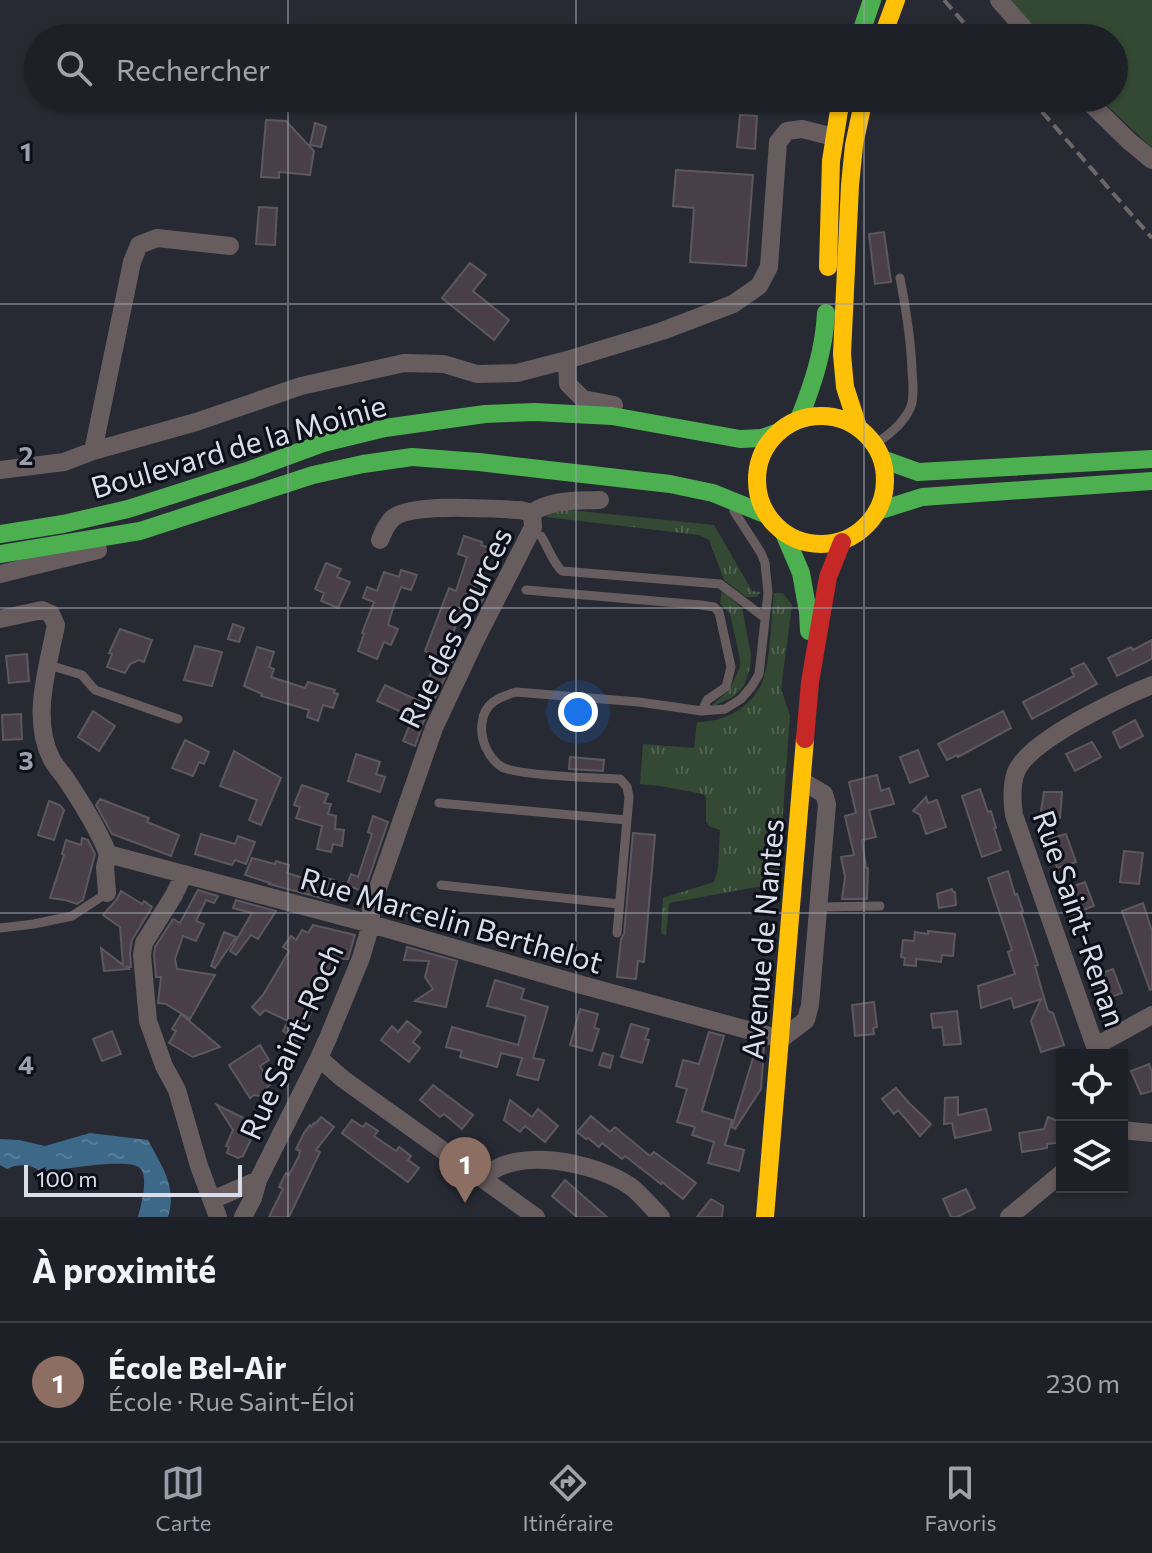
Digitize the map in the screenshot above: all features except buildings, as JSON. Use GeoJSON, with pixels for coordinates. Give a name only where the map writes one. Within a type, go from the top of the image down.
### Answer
{"type":"FeatureCollection","features":[{"type":"Feature","properties":{"kind":"main road"},"geometry":{"type":"LineString","coordinates":[[864,24],[872,0]]}},
{"type":"Feature","properties":{"kind":"main road"},"geometry":{"type":"LineString","coordinates":[[887,24],[896,0]]}},
{"type":"Feature","properties":{"kind":"main road"},"geometry":{"type":"LineString","coordinates":[[799,419],[814,385],[825,338],[828,183],[838,112]]}},
{"type":"Feature","properties":{"kind":"main road"},"geometry":{"type":"LineString","coordinates":[[861,112],[850,185],[842,354],[845,387],[858,427],[878,452],[918,472],[1152,459]]}},
{"type":"Feature","properties":{"kind":"main road","name":"Boulevard de la Moinie"},"geometry":{"type":"LineString","coordinates":[[0,534],[128,509],[323,443],[385,428],[485,414],[535,412],[612,416],[740,439],[762,438],[776,433]]}},
{"type":"Feature","properties":{"kind":"main road"},"geometry":{"type":"LineString","coordinates":[[858,427],[837,419],[818,417],[799,419],[776,433],[763,451],[757,473],[758,495],[767,515],[784,533],[800,539],[824,544],[842,542],[878,511],[885,486],[878,452]]}},
{"type":"Feature","properties":{"kind":"main road","name":"Boulevard de la Moinie"},"geometry":{"type":"LineString","coordinates":[[0,554],[140,531],[313,475],[412,457],[670,484],[713,493],[767,515]]}},
{"type":"Feature","properties":{"kind":"main road"},"geometry":{"type":"LineString","coordinates":[[878,511],[922,497],[1152,481]]}},
{"type":"Feature","properties":{"kind":"main road","name":"Avenue de Nantes"},"geometry":{"type":"LineString","coordinates":[[784,533],[801,573],[812,666]]}},
{"type":"Feature","properties":{"kind":"main road","name":"Avenue de Nantes"},"geometry":{"type":"LineString","coordinates":[[765,1217],[812,666],[828,577],[842,542]]}},
{"type":"Feature","properties":{"kind":"street"},"geometry":{"type":"LineString","coordinates":[[999,0],[1020,24]]}},
{"type":"Feature","properties":{"kind":"street"},"geometry":{"type":"LineString","coordinates":[[1099,112],[1152,160]]}},
{"type":"Feature","properties":{"kind":"street"},"geometry":{"type":"LineString","coordinates":[[0,470],[64,462],[301,386],[404,363],[444,364],[477,374],[517,373],[662,331],[733,304],[759,286],[769,267],[778,142],[787,131],[802,129],[834,137]]}},
{"type":"Feature","properties":{"kind":"street"},"geometry":{"type":"LineString","coordinates":[[93,451],[132,262],[139,245],[157,238],[230,246]]}},
{"type":"Feature","properties":{"kind":"street"},"geometry":{"type":"LineString","coordinates":[[567,360],[568,384],[583,399],[658,414],[684,428]]}},
{"type":"Feature","properties":{"kind":"street"},"geometry":{"type":"LineString","coordinates":[[532,513],[555,503],[600,500]]}},
{"type":"Feature","properties":{"kind":"street","name":"Rue des Sources"},"geometry":{"type":"LineString","coordinates":[[371,924],[371,908],[434,728],[533,527],[532,513],[448,507],[413,511],[395,516],[380,540]]}},
{"type":"Feature","properties":{"kind":"street"},"geometry":{"type":"LineString","coordinates":[[0,574],[95,551],[140,531]]}},
{"type":"Feature","properties":{"kind":"street"},"geometry":{"type":"LineString","coordinates":[[0,619],[42,610],[51,614],[56,625],[43,699],[42,732],[52,759],[102,838],[108,854],[105,867],[107,893]]}},
{"type":"Feature","properties":{"kind":"street","name":"Rue Saint-Renan"},"geometry":{"type":"LineString","coordinates":[[1096,1049],[1014,815],[1012,790],[1016,770],[1035,747],[1071,725],[1152,685]]}},
{"type":"Feature","properties":{"kind":"street"},"geometry":{"type":"LineString","coordinates":[[781,1039],[806,1020],[819,907],[827,804],[824,794],[802,781]]}},
{"type":"Feature","properties":{"kind":"street","name":"Rue Marcelin Berthelot"},"geometry":{"type":"LineString","coordinates":[[108,854],[781,1039]]}},
{"type":"Feature","properties":{"kind":"street"},"geometry":{"type":"LineString","coordinates":[[184,874],[144,943],[143,968],[148,1021],[164,1066],[177,1090],[215,1208]]}},
{"type":"Feature","properties":{"kind":"street","name":"Rue Saint-Roch"},"geometry":{"type":"LineString","coordinates":[[215,1208],[230,1204],[244,1215],[258,1180],[319,1058],[361,958],[371,924]]}},
{"type":"Feature","properties":{"kind":"street"},"geometry":{"type":"LineString","coordinates":[[1100,1049],[1152,1015]]}},
{"type":"Feature","properties":{"kind":"street"},"geometry":{"type":"LineString","coordinates":[[319,1058],[343,1079],[536,1217]]}},
{"type":"Feature","properties":{"kind":"street"},"geometry":{"type":"LineString","coordinates":[[1128,1131],[1152,1133]]}},
{"type":"Feature","properties":{"kind":"street"},"geometry":{"type":"LineString","coordinates":[[483,1179],[491,1170],[522,1161],[557,1161],[585,1166],[631,1187],[661,1217]]}},
{"type":"Feature","properties":{"kind":"street"},"geometry":{"type":"LineString","coordinates":[[1009,1217],[1056,1178]]}},
{"type":"Feature","properties":{"kind":"street","name":"Rue Saint-Roch"},"geometry":{"type":"LineString","coordinates":[[215,1208],[258,1180]]}},
{"type":"Feature","properties":{"kind":"lane"},"geometry":{"type":"LineString","coordinates":[[878,452],[884,438],[906,414],[913,393],[909,329],[900,278]]}},
{"type":"Feature","properties":{"kind":"lane"},"geometry":{"type":"LineString","coordinates":[[617,933],[629,797],[627,787],[620,779],[522,772],[501,766],[482,742],[482,725],[488,707],[498,698],[516,692],[639,702],[702,711],[725,709],[741,699],[759,674],[768,593],[761,553],[734,511],[738,502]]}},
{"type":"Feature","properties":{"kind":"lane"},"geometry":{"type":"LineString","coordinates":[[541,536],[562,571],[720,584],[765,618]]}},
{"type":"Feature","properties":{"kind":"lane"},"geometry":{"type":"LineString","coordinates":[[526,590],[714,607],[719,612],[731,667],[726,687],[707,700],[702,711]]}},
{"type":"Feature","properties":{"kind":"lane"},"geometry":{"type":"LineString","coordinates":[[49,665],[82,675],[95,690],[178,719]]}},
{"type":"Feature","properties":{"kind":"lane"},"geometry":{"type":"LineString","coordinates":[[439,803],[627,820]]}},
{"type":"Feature","properties":{"kind":"lane"},"geometry":{"type":"LineString","coordinates":[[441,885],[619,904]]}},
{"type":"Feature","properties":{"kind":"lane"},"geometry":{"type":"LineString","coordinates":[[0,928],[72,916],[107,893]]}},
{"type":"Feature","properties":{"kind":"lane"},"geometry":{"type":"LineString","coordinates":[[819,907],[880,906]]}},
{"type":"Feature","properties":{"kind":"green space"},"geometry":{"type":"Polygon","coordinates":[[[1007,0],[1152,0],[1152,148],[1114,112],[1128,112],[1128,24],[1029,24],[1007,0]]]}},
{"type":"Feature","properties":{"kind":"green space"},"geometry":{"type":"Polygon","coordinates":[[[550,508],[714,525],[752,591],[761,592],[756,597],[746,597],[724,580],[709,540],[699,535],[546,517],[550,508]]]}},
{"type":"Feature","properties":{"kind":"green space"},"geometry":{"type":"Polygon","coordinates":[[[722,590],[742,608],[751,655],[750,668],[744,686],[734,696],[708,706],[729,691],[740,667],[730,613],[720,604],[722,590]]]}},
{"type":"Feature","properties":{"kind":"green space"},"geometry":{"type":"Polygon","coordinates":[[[774,593],[783,593],[792,605],[781,689],[790,715],[778,883],[669,903],[666,936],[661,933],[663,898],[714,882],[718,869],[720,830],[706,822],[706,797],[703,794],[640,784],[643,744],[694,748],[697,722],[716,720],[733,713],[755,695],[764,678],[774,593]]]}},
{"type":"Feature","properties":{"kind":"water"},"geometry":{"type":"Polygon","coordinates":[[[90,1133],[148,1140],[169,1186],[171,1206],[168,1217],[138,1217],[144,1178],[140,1168],[133,1165],[108,1164],[41,1172],[25,1165],[7,1169],[0,1165],[0,1139],[45,1146],[90,1133]]]}},
{"type":"Feature","properties":{"kind":"railway"},"geometry":{"type":"LineString","coordinates":[[944,0],[965,24]]}},
{"type":"Feature","properties":{"kind":"railway"},"geometry":{"type":"LineString","coordinates":[[1042,112],[1152,238]]}},
{"type":"Feature","properties":{"kind":"traffic: fast"},"geometry":{"type":"LineString","coordinates":[[864,24],[872,0]]}},
{"type":"Feature","properties":{"kind":"traffic: fast"},"geometry":{"type":"LineString","coordinates":[[799,419],[817,367],[826,313]]}},
{"type":"Feature","properties":{"kind":"traffic: fast"},"geometry":{"type":"LineString","coordinates":[[0,534],[128,509],[323,443],[385,428],[485,414],[535,412],[612,416],[740,439],[762,438],[776,433]]}},
{"type":"Feature","properties":{"kind":"traffic: fast"},"geometry":{"type":"LineString","coordinates":[[0,554],[140,531],[313,475],[412,457],[670,484],[713,493],[767,515]]}},
{"type":"Feature","properties":{"kind":"traffic: fast"},"geometry":{"type":"LineString","coordinates":[[882,459],[918,472],[1152,459]]}},
{"type":"Feature","properties":{"kind":"traffic: fast"},"geometry":{"type":"LineString","coordinates":[[878,511],[922,497],[1152,481]]}},
{"type":"Feature","properties":{"kind":"traffic: fast"},"geometry":{"type":"LineString","coordinates":[[784,533],[801,573],[809,631]]}},
{"type":"Feature","properties":{"kind":"traffic: slow"},"geometry":{"type":"LineString","coordinates":[[887,24],[896,0]]}},
{"type":"Feature","properties":{"kind":"traffic: slow"},"geometry":{"type":"LineString","coordinates":[[828,267],[831,161],[839,112]]}},
{"type":"Feature","properties":{"kind":"traffic: slow"},"geometry":{"type":"LineString","coordinates":[[858,427],[845,387],[842,354],[850,185],[861,112]]}},
{"type":"Feature","properties":{"kind":"traffic: slow"},"geometry":{"type":"LineString","coordinates":[[821,416],[845,421],[866,435],[880,456],[885,480],[880,504],[866,525],[845,539],[821,544],[797,539],[776,525],[762,504],[757,480],[762,456],[776,435],[797,421],[821,416]]}},
{"type":"Feature","properties":{"kind":"traffic: slow"},"geometry":{"type":"LineString","coordinates":[[765,1217],[805,739]]}},
{"type":"Feature","properties":{"kind":"traffic: jam"},"geometry":{"type":"LineString","coordinates":[[805,739],[810,682],[828,577],[842,542]]}},
{"type":"Feature","properties":{"kind":"place","name":"École Bel-Air"},"geometry":{"type":"Point","coordinates":[465,1203]}}]}
